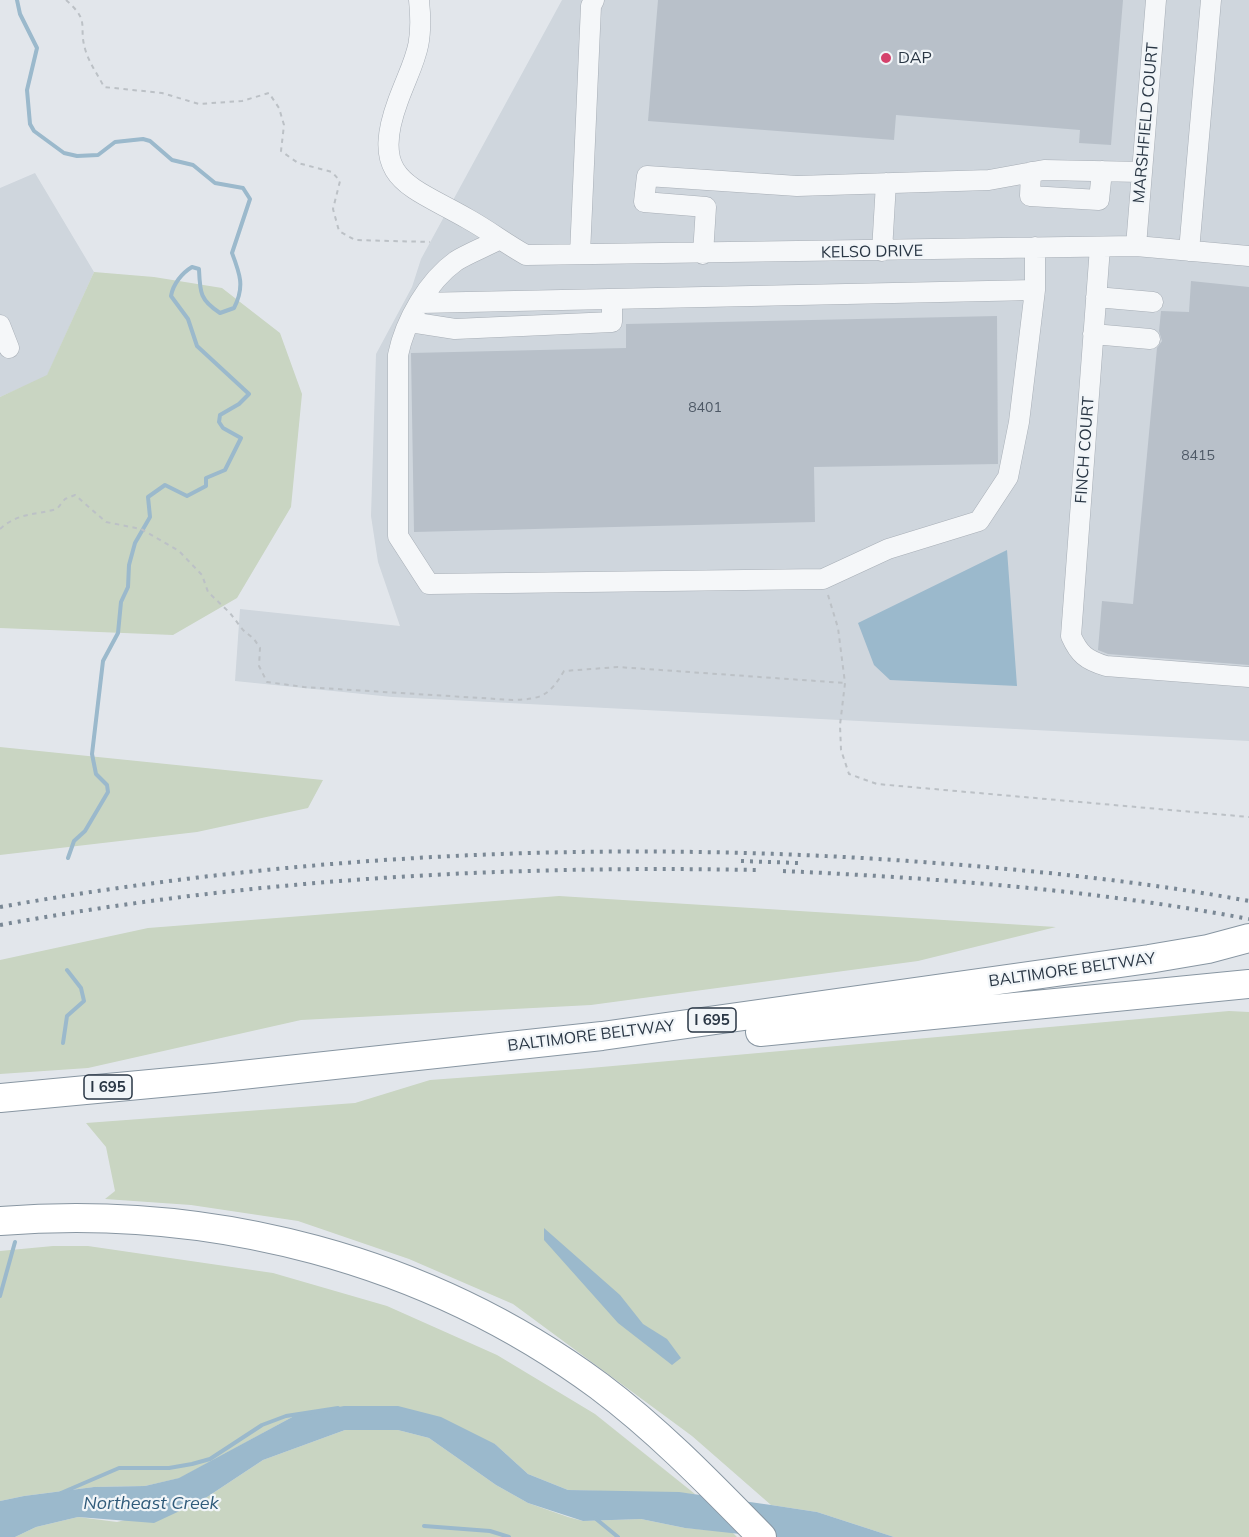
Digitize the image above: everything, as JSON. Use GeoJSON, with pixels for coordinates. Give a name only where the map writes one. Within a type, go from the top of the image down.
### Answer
{"type":"FeatureCollection","features":[{"type":"Feature","properties":{"kind":"highway","name":"BALTIMORE BELTWAY"},"geometry":{"type":"LineString","coordinates":[[0,1098],[214,1078],[602,1036],[1208,949],[1249,938]]}},
{"type":"Feature","properties":{"kind":"highway"},"geometry":{"type":"LineString","coordinates":[[214,1078],[603,1047],[1249,984]]}},
{"type":"Feature","properties":{"kind":"highway"},"geometry":{"type":"LineString","coordinates":[[0,1221],[78,1217],[198,1224],[263,1236],[372,1266],[467,1306],[558,1358],[635,1414],[701,1474],[762,1537]]}},
{"type":"Feature","properties":{"kind":"street","name":"KELSO DRIVE"},"geometry":{"type":"LineString","coordinates":[[419,0],[422,30],[418,56],[388,128],[388,154],[395,172],[406,185],[470,220],[498,240],[526,255],[1136,246],[1249,256]]}},
{"type":"Feature","properties":{"kind":"street"},"geometry":{"type":"LineString","coordinates":[[580,254],[591,6],[594,0]]}},
{"type":"Feature","properties":{"kind":"street","name":"MARSHFIELD COURT"},"geometry":{"type":"LineString","coordinates":[[1136,246],[1156,0]]}},
{"type":"Feature","properties":{"kind":"street"},"geometry":{"type":"LineString","coordinates":[[1189,251],[1211,0]]}},
{"type":"Feature","properties":{"kind":"street"},"geometry":{"type":"LineString","coordinates":[[1031,172],[1030,196],[1099,200],[1102,171]]}},
{"type":"Feature","properties":{"kind":"street"},"geometry":{"type":"LineString","coordinates":[[706,207],[644,202],[647,176],[797,186],[989,180],[1031,172],[1142,172]]}},
{"type":"Feature","properties":{"kind":"street"},"geometry":{"type":"LineString","coordinates":[[703,254],[708,180]]}},
{"type":"Feature","properties":{"kind":"street"},"geometry":{"type":"LineString","coordinates":[[882,251],[886,183]]}},
{"type":"Feature","properties":{"kind":"street"},"geometry":{"type":"LineString","coordinates":[[498,240],[457,261],[439,276],[420,303],[402,336],[398,355],[398,536],[429,584],[823,579],[888,549],[979,521],[1008,477],[1019,422],[1035,290],[1035,248]]}},
{"type":"Feature","properties":{"kind":"street","name":"FINCH COURT"},"geometry":{"type":"LineString","coordinates":[[1100,247],[1071,636],[1078,652],[1089,661],[1106,666],[1249,677]]}},
{"type":"Feature","properties":{"kind":"street"},"geometry":{"type":"LineString","coordinates":[[420,303],[1035,290]]}},
{"type":"Feature","properties":{"kind":"street"},"geometry":{"type":"LineString","coordinates":[[1096,297],[1153,302]]}},
{"type":"Feature","properties":{"kind":"street"},"geometry":{"type":"LineString","coordinates":[[410,322],[455,329],[612,322],[612,299]]}},
{"type":"Feature","properties":{"kind":"street"},"geometry":{"type":"LineString","coordinates":[[0,325],[9,348]]}},
{"type":"Feature","properties":{"kind":"street"},"geometry":{"type":"LineString","coordinates":[[1094,334],[1150,339]]}},
{"type":"Feature","properties":{"kind":"path"},"geometry":{"type":"LineString","coordinates":[[66,0],[80,12],[84,22],[86,51],[104,87],[162,93],[199,104],[242,101],[269,93],[279,108],[284,126],[280,152],[298,163],[332,172],[340,181],[333,209],[339,231],[356,240],[430,242]]}},
{"type":"Feature","properties":{"kind":"path"},"geometry":{"type":"LineString","coordinates":[[0,529],[10,520],[24,514],[57,509],[65,499],[75,495],[106,522],[141,529],[179,551],[202,575],[208,592],[230,613],[243,630],[255,639],[260,648],[259,666],[267,682],[304,687],[513,700],[538,699],[554,688],[564,670],[618,667],[845,683]]}},
{"type":"Feature","properties":{"kind":"path"},"geometry":{"type":"LineString","coordinates":[[823,579],[838,628],[845,683],[840,725],[841,750],[849,774],[877,784],[1249,817]]}},
{"type":"Feature","properties":{"kind":"shaded area"},"geometry":{"type":"Polygon","coordinates":[[[562,0],[1249,0],[1249,741],[392,697],[235,681],[240,609],[400,626],[378,562],[371,516],[376,354],[412,287],[421,259],[562,0]]]}},
{"type":"Feature","properties":{"kind":"shaded area"},"geometry":{"type":"Polygon","coordinates":[[[35,173],[94,272],[47,376],[0,397],[0,188],[35,173]]]}},
{"type":"Feature","properties":{"kind":"green space"},"geometry":{"type":"Polygon","coordinates":[[[94,272],[154,277],[222,288],[280,333],[302,394],[291,507],[237,598],[173,635],[0,628],[0,397],[47,375],[94,272]]]}},
{"type":"Feature","properties":{"kind":"green space"},"geometry":{"type":"Polygon","coordinates":[[[0,747],[323,780],[308,808],[197,832],[0,855],[0,747]]]}},
{"type":"Feature","properties":{"kind":"green space"},"geometry":{"type":"Polygon","coordinates":[[[559,896],[1056,927],[918,961],[591,1005],[301,1020],[88,1068],[0,1074],[0,960],[148,928],[559,896]]]}},
{"type":"Feature","properties":{"kind":"green space"},"geometry":{"type":"Polygon","coordinates":[[[1229,1011],[1249,1012],[1249,1537],[894,1537],[817,1512],[771,1505],[692,1436],[513,1304],[409,1259],[298,1221],[191,1205],[105,1199],[115,1191],[106,1147],[86,1123],[355,1103],[430,1080],[579,1069],[1229,1011]]]}},
{"type":"Feature","properties":{"kind":"green space"},"geometry":{"type":"Polygon","coordinates":[[[53,1246],[88,1246],[273,1273],[387,1306],[497,1355],[595,1414],[695,1494],[568,1490],[528,1474],[495,1444],[296,1415],[180,1478],[145,1486],[94,1487],[0,1501],[0,1251],[53,1246]]]}},
{"type":"Feature","properties":{"kind":"green space"},"geometry":{"type":"Polygon","coordinates":[[[345,1430],[398,1430],[429,1438],[496,1485],[528,1503],[568,1517],[583,1521],[641,1519],[685,1528],[732,1532],[737,1537],[15,1537],[36,1527],[78,1517],[117,1522],[201,1501],[263,1460],[345,1430]]]}},
{"type":"Feature","properties":{"kind":"water"},"geometry":{"type":"Polygon","coordinates":[[[1007,550],[1017,686],[890,680],[874,665],[858,623],[1007,550]]]}},
{"type":"Feature","properties":{"kind":"water"},"geometry":{"type":"Polygon","coordinates":[[[544,1228],[620,1295],[643,1324],[667,1339],[681,1358],[672,1365],[618,1323],[544,1240],[544,1228]]]}},
{"type":"Feature","properties":{"kind":"water","name":"Northeast Creek"},"geometry":{"type":"Polygon","coordinates":[[[344,1406],[398,1406],[441,1417],[495,1444],[528,1474],[568,1490],[679,1492],[771,1505],[817,1512],[894,1537],[768,1537],[685,1528],[641,1519],[583,1521],[528,1503],[496,1485],[429,1438],[398,1430],[345,1430],[263,1460],[201,1501],[154,1523],[78,1517],[36,1527],[15,1537],[0,1537],[0,1501],[94,1487],[145,1486],[179,1478],[296,1415],[344,1406]]]}},
{"type":"Feature","properties":{"kind":"building","name":"DAP"},"geometry":{"type":"Polygon","coordinates":[[[658,0],[1123,0],[1111,145],[1079,143],[1080,130],[896,115],[894,140],[648,121],[658,0]]]}},
{"type":"Feature","properties":{"kind":"building"},"geometry":{"type":"Polygon","coordinates":[[[1191,281],[1249,287],[1249,665],[1108,654],[1098,650],[1102,601],[1133,604],[1157,348],[1162,341],[1159,331],[1161,311],[1189,312],[1191,281]]]}},
{"type":"Feature","properties":{"kind":"building"},"geometry":{"type":"Polygon","coordinates":[[[997,316],[998,464],[814,467],[815,522],[414,532],[411,353],[626,348],[626,324],[997,316]]]}},
{"type":"Feature","properties":{"kind":"waterway"},"geometry":{"type":"LineString","coordinates":[[17,0],[20,14],[37,48],[27,90],[30,124],[34,131],[64,153],[77,156],[98,155],[115,142],[143,139],[150,141],[172,160],[193,165],[215,183],[243,188],[250,199],[232,253],[240,280],[239,294],[234,308],[220,313],[208,304],[202,295],[199,269],[192,267],[178,279],[171,296],[188,319],[197,346],[249,394],[239,404],[220,415],[219,422],[223,428],[241,438],[225,470],[206,478],[206,486],[187,496],[165,485],[148,497],[150,517],[135,543],[129,565],[128,587],[121,602],[118,633],[103,661],[92,754],[96,774],[107,785],[108,792],[85,831],[74,841],[68,858]]}},
{"type":"Feature","properties":{"kind":"waterway"},"geometry":{"type":"LineString","coordinates":[[63,1043],[67,1016],[84,1001],[81,988],[67,970]]}},
{"type":"Feature","properties":{"kind":"waterway"},"geometry":{"type":"LineString","coordinates":[[0,1296],[15,1242]]}},
{"type":"Feature","properties":{"kind":"waterway","name":"Northeast Creek"},"geometry":{"type":"LineString","coordinates":[[61,1493],[119,1468],[169,1468],[210,1459],[262,1425],[286,1416],[338,1408]]}},
{"type":"Feature","properties":{"kind":"waterway"},"geometry":{"type":"LineString","coordinates":[[595,1518],[618,1537]]}},
{"type":"Feature","properties":{"kind":"waterway"},"geometry":{"type":"LineString","coordinates":[[424,1526],[490,1531],[509,1537]]}},
{"type":"Feature","properties":{"kind":"railway"},"geometry":{"type":"LineString","coordinates":[[0,907],[116,888],[232,874],[466,855],[584,852],[701,852],[936,863],[1093,878],[1249,901]]}},
{"type":"Feature","properties":{"kind":"railway"},"geometry":{"type":"LineString","coordinates":[[741,861],[798,863]]}},
{"type":"Feature","properties":{"kind":"railway"},"geometry":{"type":"LineString","coordinates":[[0,925],[187,896],[376,878],[566,870],[756,870]]}},
{"type":"Feature","properties":{"kind":"railway"},"geometry":{"type":"LineString","coordinates":[[783,871],[900,877],[1017,887],[1133,900],[1249,919]]}},
{"type":"Feature","properties":{"kind":"place","name":"DAP"},"geometry":{"type":"Point","coordinates":[886,58]}}]}
